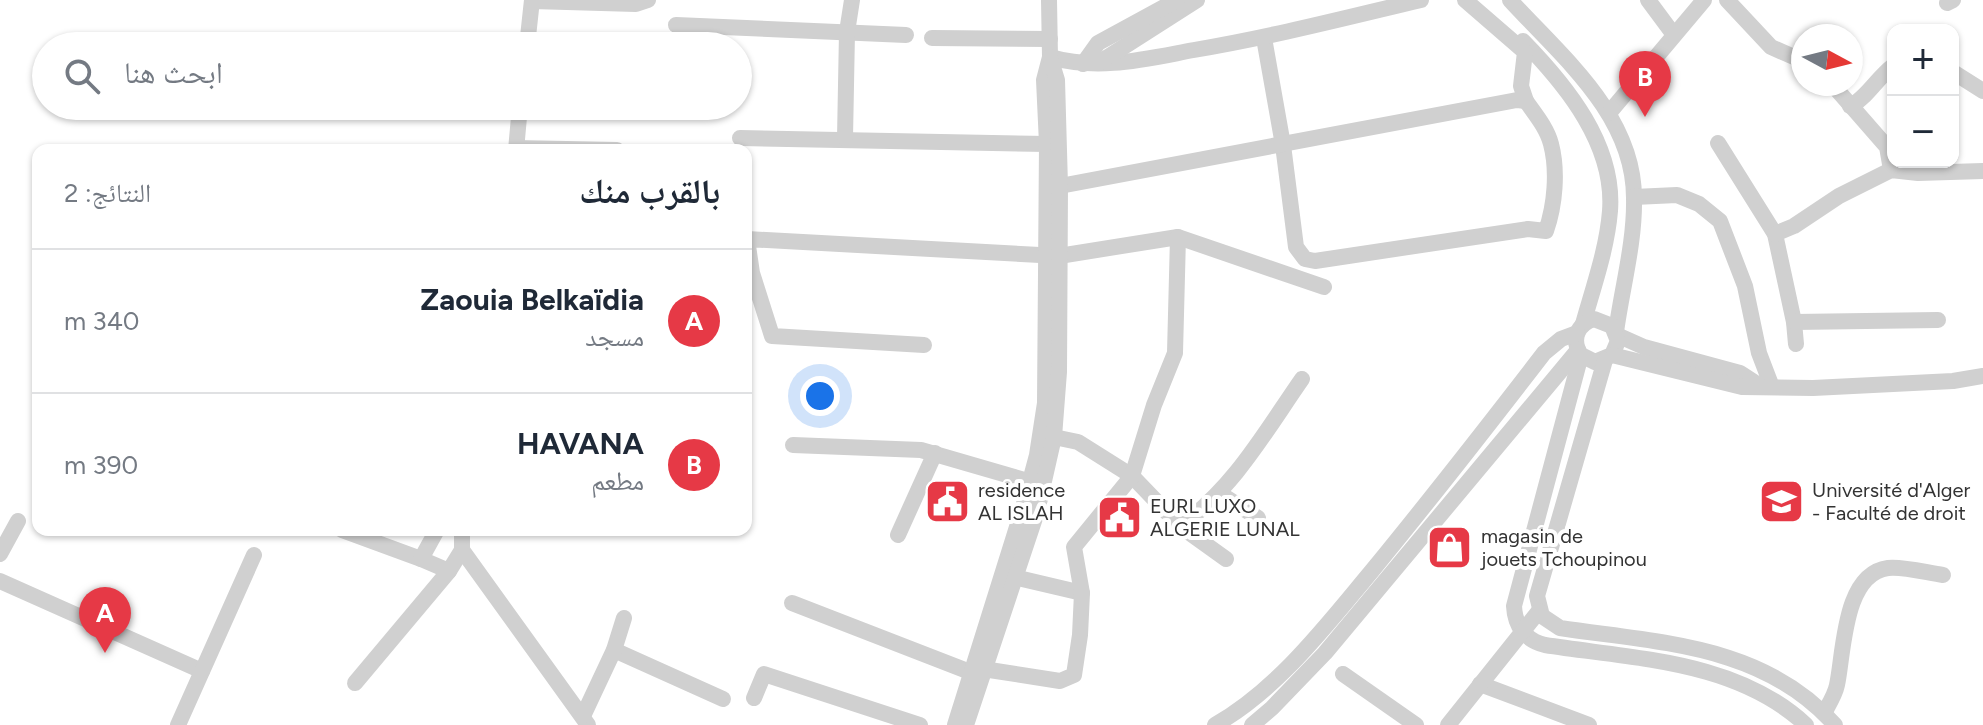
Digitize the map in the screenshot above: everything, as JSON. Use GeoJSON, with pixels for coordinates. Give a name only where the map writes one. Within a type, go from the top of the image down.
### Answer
{"type":"FeatureCollection","features":[{"type":"Feature","properties":{"kind":"street"},"geometry":{"type":"LineString","coordinates":[[529,32],[532,0],[636,4],[648,0]]}},
{"type":"Feature","properties":{"kind":"street"},"geometry":{"type":"LineString","coordinates":[[845,138],[847,32],[852,0]]}},
{"type":"Feature","properties":{"kind":"street"},"geometry":{"type":"LineString","coordinates":[[955,725],[1028,542],[1037,484],[1047,376],[1052,256],[1060,186],[1057,80],[1050,48],[1049,0]]}},
{"type":"Feature","properties":{"kind":"street"},"geometry":{"type":"LineString","coordinates":[[1089,64],[1098,43],[1177,0]]}},
{"type":"Feature","properties":{"kind":"street"},"geometry":{"type":"LineString","coordinates":[[1089,64],[1197,0]]}},
{"type":"Feature","properties":{"kind":"street"},"geometry":{"type":"LineString","coordinates":[[932,38],[1050,48],[1089,64],[1117,64],[1264,38],[1421,0]]}},
{"type":"Feature","properties":{"kind":"street"},"geometry":{"type":"LineString","coordinates":[[1264,38],[1283,145],[1296,247],[1305,259],[1315,261],[1528,229],[1546,231],[1552,213],[1554,181],[1551,145],[1521,86],[1525,52],[1465,0]]}},
{"type":"Feature","properties":{"kind":"street"},"geometry":{"type":"LineString","coordinates":[[1483,0],[1567,92],[1600,150],[1609,178],[1610,209],[1606,237],[1551,476],[1516,597],[1515,615],[1521,631],[1532,641],[1545,645],[1721,675],[1771,698],[1806,725]]}},
{"type":"Feature","properties":{"kind":"street"},"geometry":{"type":"LineString","coordinates":[[1510,0],[1609,113],[1626,147],[1634,197],[1617,346],[1608,358],[1537,596],[1539,611],[1547,622],[1560,628],[1724,654],[1778,678],[1829,719],[1849,612],[1861,586],[1887,568],[1943,575]]}},
{"type":"Feature","properties":{"kind":"street"},"geometry":{"type":"LineString","coordinates":[[1648,0],[1674,35]]}},
{"type":"Feature","properties":{"kind":"street"},"geometry":{"type":"LineString","coordinates":[[1609,113],[1704,0]]}},
{"type":"Feature","properties":{"kind":"street"},"geometry":{"type":"LineString","coordinates":[[1727,0],[1771,47],[1791,56]]}},
{"type":"Feature","properties":{"kind":"street"},"geometry":{"type":"LineString","coordinates":[[676,25],[906,35]]}},
{"type":"Feature","properties":{"kind":"street"},"geometry":{"type":"LineString","coordinates":[[966,725],[976,671],[1054,437],[1059,383],[1044,80],[1050,48]]}},
{"type":"Feature","properties":{"kind":"street"},"geometry":{"type":"LineString","coordinates":[[1850,106],[1857,104],[1873,82],[1887,71]]}},
{"type":"Feature","properties":{"kind":"street"},"geometry":{"type":"LineString","coordinates":[[1959,76],[1983,91]]}},
{"type":"Feature","properties":{"kind":"street"},"geometry":{"type":"LineString","coordinates":[[1842,96],[1887,147],[1891,170]]}},
{"type":"Feature","properties":{"kind":"street"},"geometry":{"type":"LineString","coordinates":[[1060,186],[1517,100],[1526,101]]}},
{"type":"Feature","properties":{"kind":"street"},"geometry":{"type":"LineString","coordinates":[[516,144],[519,120]]}},
{"type":"Feature","properties":{"kind":"street"},"geometry":{"type":"LineString","coordinates":[[740,138],[1047,144]]}},
{"type":"Feature","properties":{"kind":"street"},"geometry":{"type":"LineString","coordinates":[[1718,143],[1775,234],[1796,344]]}},
{"type":"Feature","properties":{"kind":"street"},"geometry":{"type":"LineString","coordinates":[[1775,234],[1891,170],[1918,173],[1983,171]]}},
{"type":"Feature","properties":{"kind":"street"},"geometry":{"type":"LineString","coordinates":[[1634,197],[1677,195],[1699,204],[1720,221],[1745,286],[1766,386]]}},
{"type":"Feature","properties":{"kind":"street"},"geometry":{"type":"LineString","coordinates":[[792,603],[976,671],[1060,681],[1074,675],[1082,593],[1074,547],[1132,476],[1154,405],[1175,353],[1178,237]]}},
{"type":"Feature","properties":{"kind":"street"},"geometry":{"type":"LineString","coordinates":[[752,239],[1052,256],[1178,237],[1324,287]]}},
{"type":"Feature","properties":{"kind":"street"},"geometry":{"type":"LineString","coordinates":[[752,273],[772,336],[924,345]]}},
{"type":"Feature","properties":{"kind":"street"},"geometry":{"type":"LineString","coordinates":[[1252,725],[1325,653],[1580,341],[1594,319],[1601,320],[1616,334],[1644,347],[1740,373],[1766,386]]}},
{"type":"Feature","properties":{"kind":"street"},"geometry":{"type":"LineString","coordinates":[[1794,322],[1938,320]]}},
{"type":"Feature","properties":{"kind":"street"},"geometry":{"type":"LineString","coordinates":[[1215,725],[1269,684],[1314,640],[1435,494],[1544,353],[1561,339],[1580,341],[1595,362],[1608,358],[1641,360],[1728,385],[1813,388],[1953,381],[1983,376]]}},
{"type":"Feature","properties":{"kind":"street"},"geometry":{"type":"LineString","coordinates":[[1180,526],[1219,493],[1239,471],[1302,379]]}},
{"type":"Feature","properties":{"kind":"street"},"geometry":{"type":"LineString","coordinates":[[1054,437],[1078,442],[1132,476],[1180,526],[1226,559]]}},
{"type":"Feature","properties":{"kind":"street"},"geometry":{"type":"LineString","coordinates":[[793,445],[909,449],[935,453],[1037,484]]}},
{"type":"Feature","properties":{"kind":"street"},"geometry":{"type":"LineString","coordinates":[[898,535],[935,453]]}},
{"type":"Feature","properties":{"kind":"street"},"geometry":{"type":"LineString","coordinates":[[1219,493],[1258,518]]}},
{"type":"Feature","properties":{"kind":"street"},"geometry":{"type":"LineString","coordinates":[[0,554],[18,521]]}},
{"type":"Feature","properties":{"kind":"street"},"geometry":{"type":"LineString","coordinates":[[358,536],[449,571]]}},
{"type":"Feature","properties":{"kind":"street"},"geometry":{"type":"LineString","coordinates":[[421,559],[434,536]]}},
{"type":"Feature","properties":{"kind":"street"},"geometry":{"type":"LineString","coordinates":[[355,683],[449,571],[462,550],[462,536]]}},
{"type":"Feature","properties":{"kind":"street"},"geometry":{"type":"LineString","coordinates":[[462,550],[586,721]]}},
{"type":"Feature","properties":{"kind":"street"},"geometry":{"type":"LineString","coordinates":[[178,725],[254,555]]}},
{"type":"Feature","properties":{"kind":"street"},"geometry":{"type":"LineString","coordinates":[[1014,577],[1082,593]]}},
{"type":"Feature","properties":{"kind":"street"},"geometry":{"type":"LineString","coordinates":[[0,581],[202,671]]}},
{"type":"Feature","properties":{"kind":"street"},"geometry":{"type":"LineString","coordinates":[[1448,725],[1539,611]]}},
{"type":"Feature","properties":{"kind":"street"},"geometry":{"type":"LineString","coordinates":[[586,721],[624,618]]}},
{"type":"Feature","properties":{"kind":"street"},"geometry":{"type":"LineString","coordinates":[[614,650],[723,699]]}},
{"type":"Feature","properties":{"kind":"street"},"geometry":{"type":"LineString","coordinates":[[754,698],[764,674],[920,725]]}},
{"type":"Feature","properties":{"kind":"street"},"geometry":{"type":"LineString","coordinates":[[1343,674],[1416,725]]}},
{"type":"Feature","properties":{"kind":"street"},"geometry":{"type":"LineString","coordinates":[[1480,684],[1589,725]]}},
{"type":"Feature","properties":{"kind":"place","name":"HAVANA"},"geometry":{"type":"Point","coordinates":[1645,117]}},
{"type":"Feature","properties":{"kind":"place","name":"residence AL ISLAH"},"geometry":{"type":"Point","coordinates":[947,501]}},
{"type":"Feature","properties":{"kind":"place","name":"Université d'Alger - Faculté de droit"},"geometry":{"type":"Point","coordinates":[1781,501]}},
{"type":"Feature","properties":{"kind":"place","name":"EURL LUXO ALGERIE LUNAL"},"geometry":{"type":"Point","coordinates":[1119,517]}},
{"type":"Feature","properties":{"kind":"place","name":"magasin de jouets Tchoupinou"},"geometry":{"type":"Point","coordinates":[1450,547]}},
{"type":"Feature","properties":{"kind":"place","name":"Zaouia Belkaïdia"},"geometry":{"type":"Point","coordinates":[105,653]}}]}
